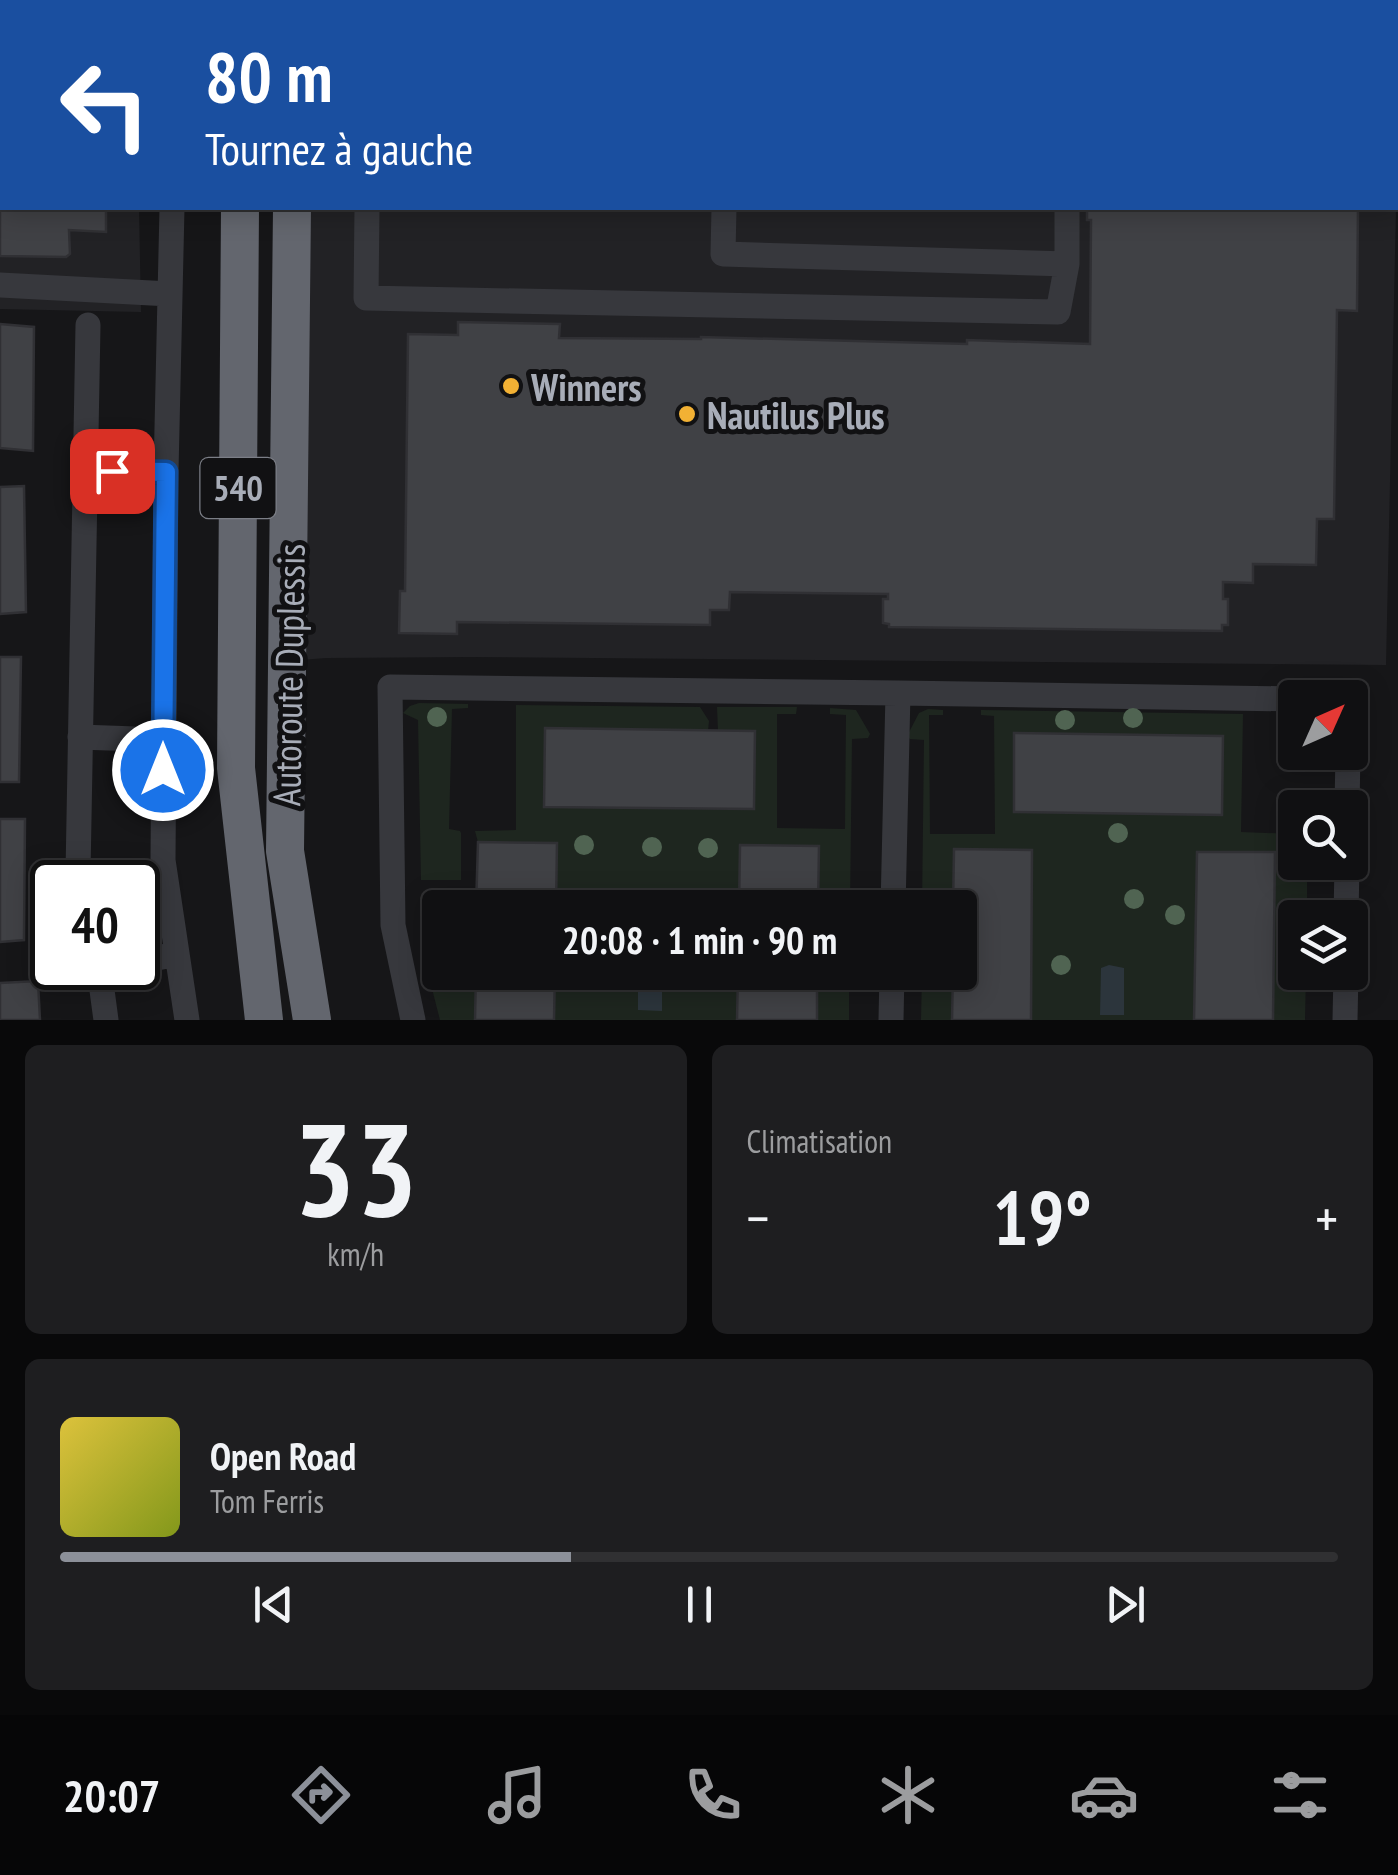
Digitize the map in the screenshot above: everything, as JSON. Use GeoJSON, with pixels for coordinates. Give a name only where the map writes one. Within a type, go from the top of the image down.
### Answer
{"type":"FeatureCollection","features":[{"type":"Feature","properties":{"kind":"highway","name":"Autoroute Duplessis"},"geometry":{"type":"LineString","coordinates":[[240,210],[236,768],[264,1020]]}},
{"type":"Feature","properties":{"kind":"highway","name":"Autoroute Duplessis"},"geometry":{"type":"LineString","coordinates":[[292,210],[285,851],[312,1020]]}},
{"type":"Feature","properties":{"kind":"highway"},"geometry":{"type":"LineString","coordinates":[[236,768],[228,831],[246,1020]]}},
{"type":"Feature","properties":{"kind":"street"},"geometry":{"type":"LineString","coordinates":[[172,210],[163,860],[187,1020]]}},
{"type":"Feature","properties":{"kind":"street"},"geometry":{"type":"LineString","coordinates":[[367,210],[366,298],[1058,312],[1068,264],[1067,210]]}},
{"type":"Feature","properties":{"kind":"street"},"geometry":{"type":"LineString","coordinates":[[724,210],[723,254],[1068,264]]}},
{"type":"Feature","properties":{"kind":"street"},"geometry":{"type":"LineString","coordinates":[[0,285],[170,294]]}},
{"type":"Feature","properties":{"kind":"street"},"geometry":{"type":"LineString","coordinates":[[78,860],[88,324]]}},
{"type":"Feature","properties":{"kind":"street"},"geometry":{"type":"LineString","coordinates":[[85,471],[166,472]]}},
{"type":"Feature","properties":{"kind":"street"},"geometry":{"type":"LineString","coordinates":[[413,1020],[392,925],[390,687],[1278,699]]}},
{"type":"Feature","properties":{"kind":"street"},"geometry":{"type":"LineString","coordinates":[[893,890],[898,693]]}},
{"type":"Feature","properties":{"kind":"street"},"geometry":{"type":"LineString","coordinates":[[80,737],[163,740]]}},
{"type":"Feature","properties":{"kind":"street"},"geometry":{"type":"LineString","coordinates":[[160,957],[176,954]]}},
{"type":"Feature","properties":{"kind":"street"},"geometry":{"type":"LineString","coordinates":[[105,990],[106,1020]]}},
{"type":"Feature","properties":{"kind":"street"},"geometry":{"type":"LineString","coordinates":[[891,1020],[892,990]]}},
{"type":"Feature","properties":{"kind":"street"},"geometry":{"type":"LineString","coordinates":[[1346,990],[1346,1020]]}},
{"type":"Feature","properties":{"kind":"shaded area"},"geometry":{"type":"Polygon","coordinates":[[[0,210],[139,210],[141,312],[0,309],[0,210]]]}},
{"type":"Feature","properties":{"kind":"shaded area"},"geometry":{"type":"Polygon","coordinates":[[[292,210],[1396,210],[1386,665],[469,657],[288,661],[292,210]]]}},
{"type":"Feature","properties":{"kind":"shaded area"},"geometry":{"type":"Polygon","coordinates":[[[419,703],[468,704],[468,708],[452,709],[449,829],[461,833],[461,880],[421,880],[418,720],[403,713],[419,703]]]}},
{"type":"Feature","properties":{"kind":"shaded area"},"geometry":{"type":"Polygon","coordinates":[[[516,705],[700,707],[709,721],[708,731],[545,728],[544,807],[753,809],[718,731],[717,707],[797,707],[796,714],[777,714],[777,828],[845,829],[846,715],[830,714],[830,708],[856,710],[870,734],[868,738],[852,739],[850,890],[818,890],[819,846],[740,845],[739,890],[556,890],[557,844],[478,842],[475,831],[516,830],[516,705]]]}},
{"type":"Feature","properties":{"kind":"shaded area"},"geometry":{"type":"Polygon","coordinates":[[[943,710],[943,715],[929,715],[930,834],[995,834],[994,716],[981,715],[981,710],[1243,714],[1241,832],[1278,833],[1278,880],[1307,880],[1307,900],[1278,900],[1278,990],[1306,990],[1305,1020],[1273,1020],[1275,853],[1197,852],[1194,1020],[921,1020],[922,990],[977,990],[977,890],[922,890],[924,740],[907,736],[919,713],[943,710]],[[1015,733],[1014,812],[1222,815],[1015,733]]]}},
{"type":"Feature","properties":{"kind":"shaded area"},"geometry":{"type":"Polygon","coordinates":[[[1101,968],[1124,968],[1124,1015],[1100,1015],[1101,968]]]}},
{"type":"Feature","properties":{"kind":"shaded area"},"geometry":{"type":"Polygon","coordinates":[[[432,990],[476,990],[475,1020],[440,1020],[432,990]]]}},
{"type":"Feature","properties":{"kind":"shaded area"},"geometry":{"type":"Polygon","coordinates":[[[555,990],[738,990],[737,1020],[554,1020],[555,990]]]}},
{"type":"Feature","properties":{"kind":"shaded area"},"geometry":{"type":"Polygon","coordinates":[[[638,990],[662,990],[662,1011],[638,1010],[638,990]]]}},
{"type":"Feature","properties":{"kind":"shaded area"},"geometry":{"type":"Polygon","coordinates":[[[817,990],[849,990],[849,1020],[817,1020],[817,990]]]}},
{"type":"Feature","properties":{"kind":"building"},"geometry":{"type":"Polygon","coordinates":[[[0,210],[106,210],[106,232],[69,230],[70,254],[66,257],[0,256],[0,210]]]}},
{"type":"Feature","properties":{"kind":"building"},"geometry":{"type":"Polygon","coordinates":[[[1087,210],[1358,210],[1357,311],[1337,310],[1334,519],[1317,519],[1316,565],[1253,564],[1253,583],[1223,582],[1223,599],[1228,599],[1228,625],[1222,625],[1222,631],[889,627],[883,623],[883,599],[888,599],[888,594],[730,592],[729,610],[710,610],[710,625],[457,622],[457,634],[399,633],[400,591],[405,591],[408,334],[458,335],[458,322],[560,324],[559,338],[1090,344],[1091,220],[1087,220],[1087,210]]]}},
{"type":"Feature","properties":{"kind":"building"},"geometry":{"type":"Polygon","coordinates":[[[0,324],[34,327],[33,451],[0,448],[0,324]]]}},
{"type":"Feature","properties":{"kind":"building"},"geometry":{"type":"Polygon","coordinates":[[[24,486],[26,612],[0,614],[0,487],[24,486]]]}},
{"type":"Feature","properties":{"kind":"building"},"geometry":{"type":"Polygon","coordinates":[[[0,657],[21,657],[19,782],[0,782],[0,657]]]}},
{"type":"Feature","properties":{"kind":"building"},"geometry":{"type":"Polygon","coordinates":[[[545,728],[755,731],[754,809],[544,807],[545,728]]]}},
{"type":"Feature","properties":{"kind":"building"},"geometry":{"type":"Polygon","coordinates":[[[1014,733],[1223,736],[1222,815],[1014,812],[1014,733]]]}},
{"type":"Feature","properties":{"kind":"building"},"geometry":{"type":"Polygon","coordinates":[[[0,819],[25,819],[24,940],[0,942],[0,819]]]}},
{"type":"Feature","properties":{"kind":"building"},"geometry":{"type":"Polygon","coordinates":[[[478,842],[557,843],[556,890],[477,890],[478,842]]]}},
{"type":"Feature","properties":{"kind":"building"},"geometry":{"type":"Polygon","coordinates":[[[740,845],[819,846],[818,890],[739,890],[740,845]]]}},
{"type":"Feature","properties":{"kind":"building"},"geometry":{"type":"Polygon","coordinates":[[[954,849],[1032,850],[1031,1020],[952,1020],[953,990],[977,990],[977,890],[953,890],[954,849]]]}},
{"type":"Feature","properties":{"kind":"building"},"geometry":{"type":"Polygon","coordinates":[[[1197,852],[1275,852],[1273,1020],[1194,1020],[1197,852]]]}},
{"type":"Feature","properties":{"kind":"building"},"geometry":{"type":"Polygon","coordinates":[[[30,981],[30,990],[38,990],[40,1020],[0,1020],[0,983],[30,981]]]}},
{"type":"Feature","properties":{"kind":"building"},"geometry":{"type":"Polygon","coordinates":[[[476,990],[555,990],[554,1020],[475,1020],[476,990]]]}},
{"type":"Feature","properties":{"kind":"building"},"geometry":{"type":"Polygon","coordinates":[[[738,990],[817,990],[817,1020],[737,1020],[738,990]]]}},
{"type":"Feature","properties":{"kind":"place","name":"Winners"},"geometry":{"type":"Point","coordinates":[511,386]}},
{"type":"Feature","properties":{"kind":"place","name":"Nautilus Plus"},"geometry":{"type":"Point","coordinates":[687,414]}},
{"type":"Feature","properties":{"kind":"route"},"geometry":{"type":"LineString","coordinates":[[112,471],[166,472],[163,770]]}}]}
